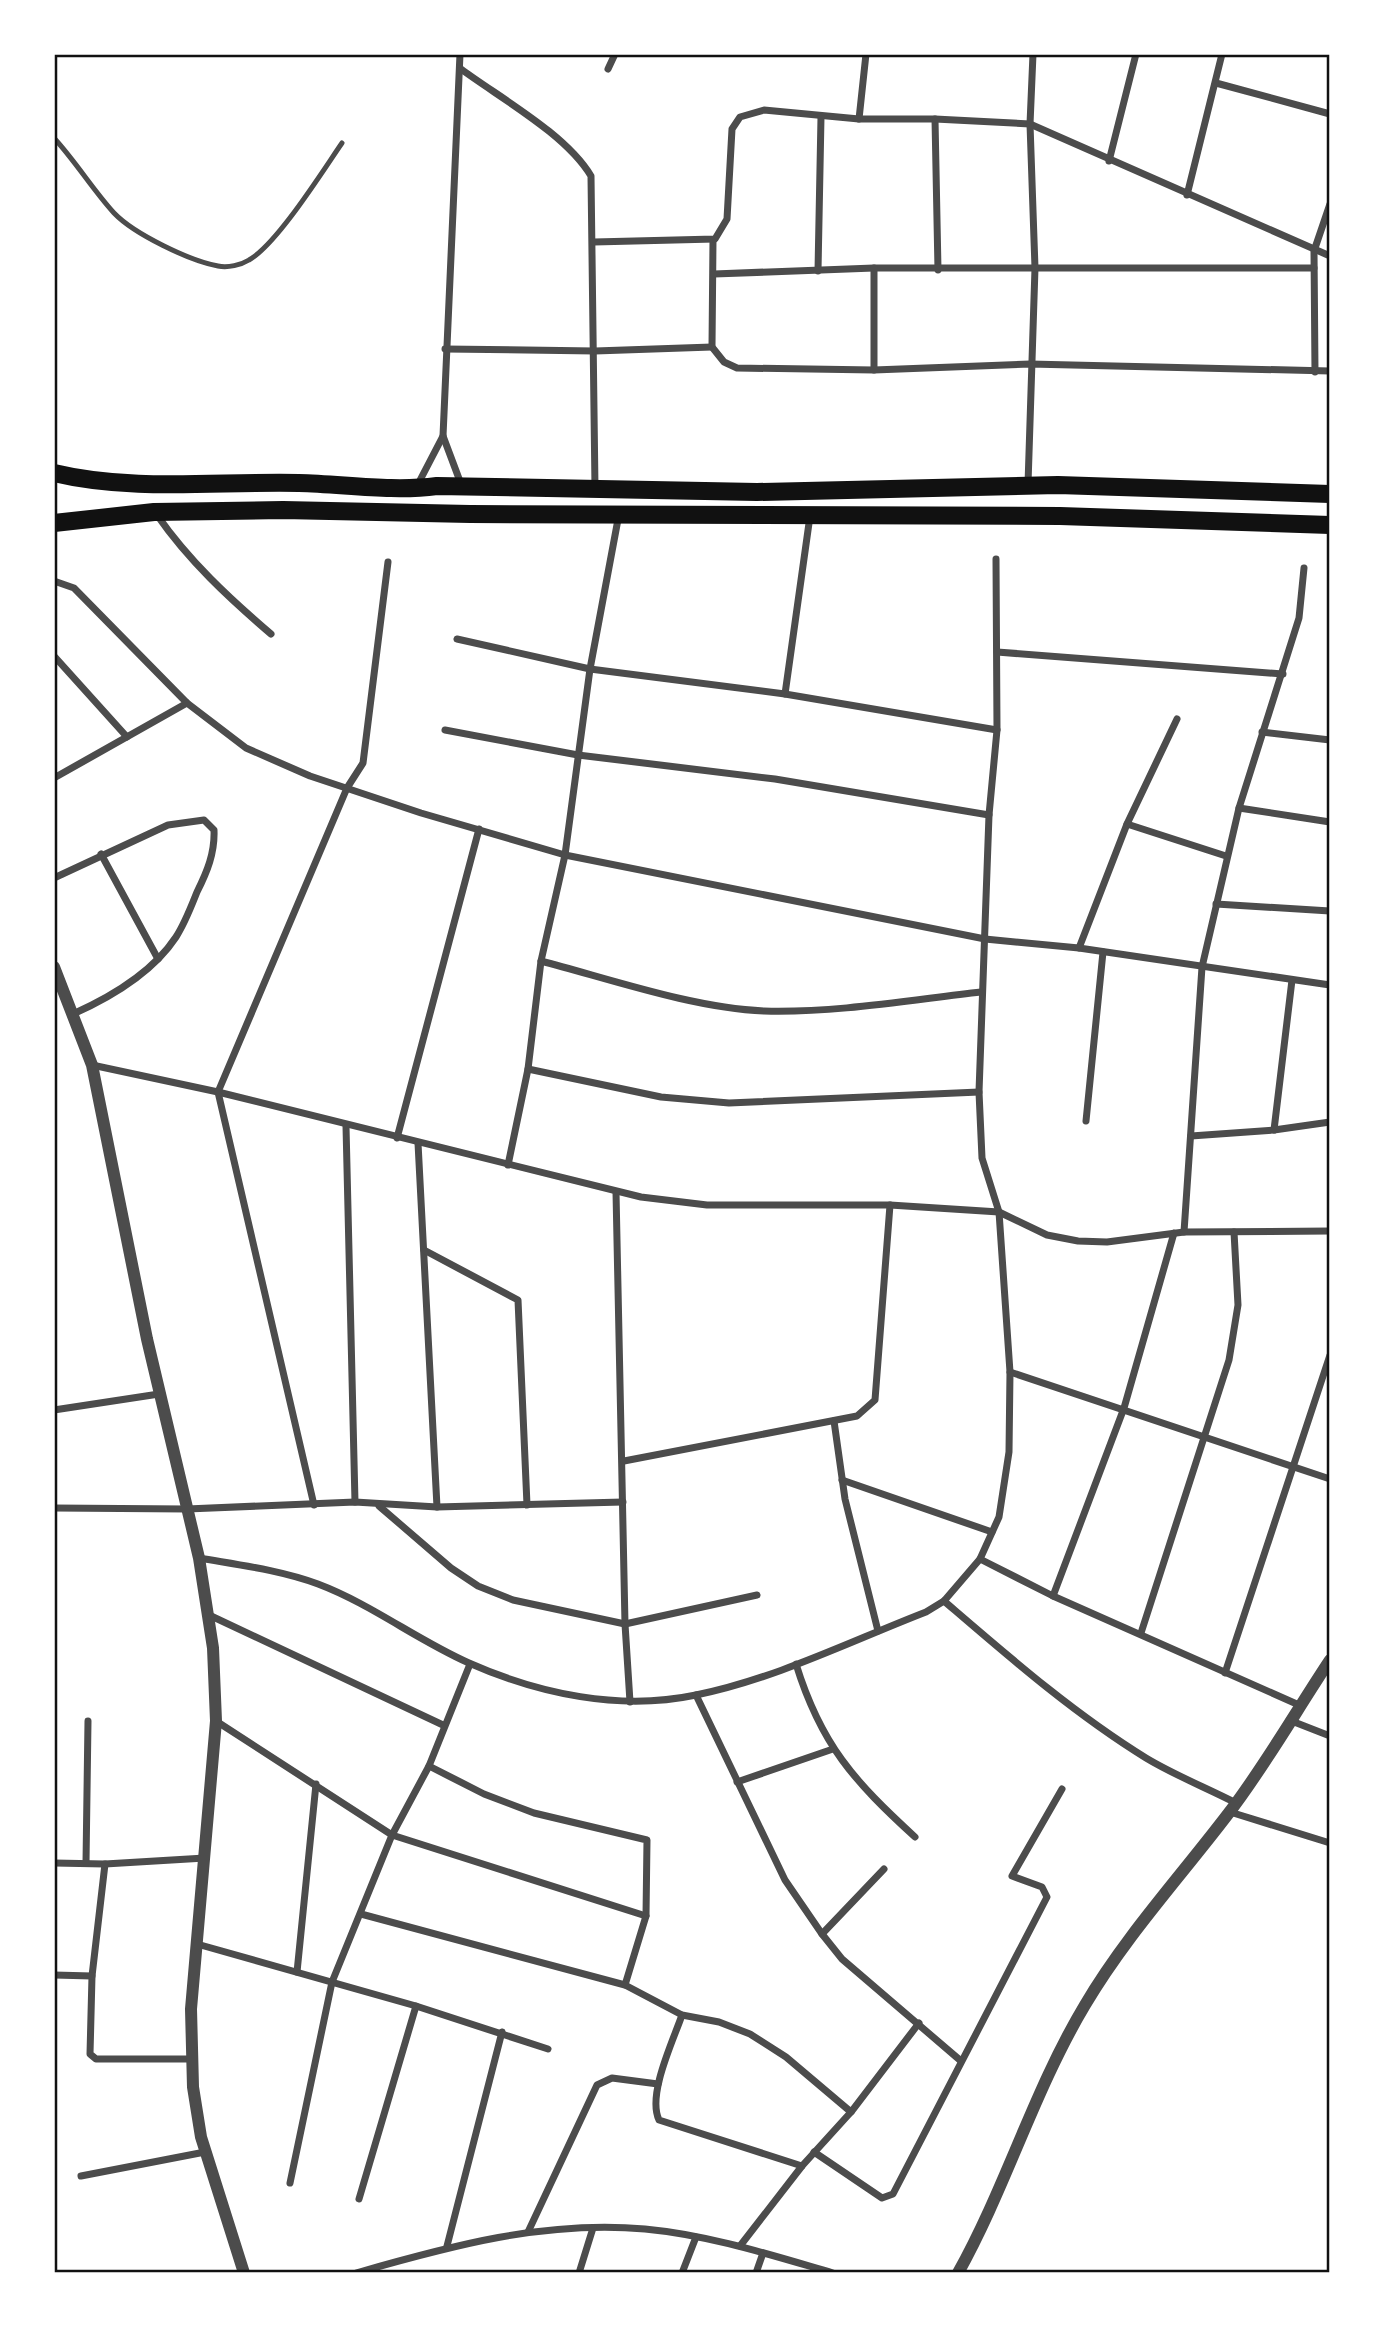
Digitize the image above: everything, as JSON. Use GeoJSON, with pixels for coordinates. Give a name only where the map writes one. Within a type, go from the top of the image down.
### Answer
{"type":"FeatureCollection","features":[{"type":"Feature","properties":{"kind":"main road"},"geometry":{"type":"LineString","coordinates":[[54,473],[97,482],[298,483],[416,489],[461,486],[757,492],[1028,486],[1330,494]]}},
{"type":"Feature","properties":{"kind":"main road"},"geometry":{"type":"LineString","coordinates":[[54,523],[154,512],[389,510],[810,516],[1060,516],[1330,525]]}},
{"type":"Feature","properties":{"kind":"street"},"geometry":{"type":"LineString","coordinates":[[460,54],[443,436],[461,486]]}},
{"type":"Feature","properties":{"kind":"street"},"geometry":{"type":"LineString","coordinates":[[608,69],[615,54]]}},
{"type":"Feature","properties":{"kind":"street"},"geometry":{"type":"LineString","coordinates":[[859,120],[866,54]]}},
{"type":"Feature","properties":{"kind":"street"},"geometry":{"type":"LineString","coordinates":[[1028,486],[1035,268],[1030,124],[1032,54]]}},
{"type":"Feature","properties":{"kind":"street"},"geometry":{"type":"LineString","coordinates":[[1109,161],[1136,54]]}},
{"type":"Feature","properties":{"kind":"street"},"geometry":{"type":"LineString","coordinates":[[1187,195],[1222,54]]}},
{"type":"Feature","properties":{"kind":"street"},"geometry":{"type":"LineString","coordinates":[[461,69],[552,135],[584,164],[593,187],[596,488]]}},
{"type":"Feature","properties":{"kind":"street"},"geometry":{"type":"LineString","coordinates":[[1216,83],[1330,114]]}},
{"type":"Feature","properties":{"kind":"street"},"geometry":{"type":"LineString","coordinates":[[1330,256],[1030,124],[935,119],[859,120],[764,110],[737,119],[730,135],[727,219],[713,240],[712,346],[724,362],[737,368],[874,370],[1030,365],[1330,371]]}},
{"type":"Feature","properties":{"kind":"street"},"geometry":{"type":"LineString","coordinates":[[818,271],[821,117]]}},
{"type":"Feature","properties":{"kind":"street"},"geometry":{"type":"LineString","coordinates":[[935,119],[938,270]]}},
{"type":"Feature","properties":{"kind":"street"},"geometry":{"type":"LineString","coordinates":[[1315,372],[1314,251],[1330,204]]}},
{"type":"Feature","properties":{"kind":"street"},"geometry":{"type":"LineString","coordinates":[[594,242],[713,240]]}},
{"type":"Feature","properties":{"kind":"street"},"geometry":{"type":"LineString","coordinates":[[714,274],[874,268],[1314,268]]}},
{"type":"Feature","properties":{"kind":"street"},"geometry":{"type":"LineString","coordinates":[[874,268],[874,370]]}},
{"type":"Feature","properties":{"kind":"street"},"geometry":{"type":"LineString","coordinates":[[445,349],[595,352],[712,346]]}},
{"type":"Feature","properties":{"kind":"street"},"geometry":{"type":"LineString","coordinates":[[416,489],[443,436]]}},
{"type":"Feature","properties":{"kind":"street"},"geometry":{"type":"LineString","coordinates":[[154,512],[180,547],[229,598],[271,634]]}},
{"type":"Feature","properties":{"kind":"street"},"geometry":{"type":"LineString","coordinates":[[508,1165],[528,1069],[541,961],[565,855],[590,669],[619,514]]}},
{"type":"Feature","properties":{"kind":"street"},"geometry":{"type":"LineString","coordinates":[[785,694],[810,516]]}},
{"type":"Feature","properties":{"kind":"street"},"geometry":{"type":"LineString","coordinates":[[199,1558],[287,1574],[320,1585],[470,1664],[518,1683],[550,1691],[630,1702],[696,1695],[796,1664],[944,1601],[980,1559],[992,1532],[1007,1483],[1010,1372],[999,1212],[982,1158],[979,1092],[989,815],[998,730],[996,559]]}},
{"type":"Feature","properties":{"kind":"street"},"geometry":{"type":"LineString","coordinates":[[314,1505],[218,1091],[347,788],[363,763],[388,562]]}},
{"type":"Feature","properties":{"kind":"street"},"geometry":{"type":"LineString","coordinates":[[1184,1232],[1202,967],[1239,808],[1299,618],[1304,568]]}},
{"type":"Feature","properties":{"kind":"street"},"geometry":{"type":"LineString","coordinates":[[54,581],[74,587],[187,703],[246,748],[347,788],[479,830],[565,855],[985,939],[1079,948],[1330,985]]}},
{"type":"Feature","properties":{"kind":"street"},"geometry":{"type":"LineString","coordinates":[[457,639],[590,669],[785,694],[998,730]]}},
{"type":"Feature","properties":{"kind":"street"},"geometry":{"type":"LineString","coordinates":[[997,652],[1283,674]]}},
{"type":"Feature","properties":{"kind":"street"},"geometry":{"type":"LineString","coordinates":[[54,656],[127,737]]}},
{"type":"Feature","properties":{"kind":"street"},"geometry":{"type":"LineString","coordinates":[[54,778],[187,703]]}},
{"type":"Feature","properties":{"kind":"street"},"geometry":{"type":"LineString","coordinates":[[1079,948],[1127,824],[1177,719]]}},
{"type":"Feature","properties":{"kind":"street"},"geometry":{"type":"LineString","coordinates":[[445,730],[578,755],[775,779],[989,815]]}},
{"type":"Feature","properties":{"kind":"street"},"geometry":{"type":"LineString","coordinates":[[1262,732],[1330,740]]}},
{"type":"Feature","properties":{"kind":"street"},"geometry":{"type":"LineString","coordinates":[[1239,808],[1330,822]]}},
{"type":"Feature","properties":{"kind":"street"},"geometry":{"type":"LineString","coordinates":[[54,878],[101,854],[184,821],[204,820],[211,825],[214,839],[209,868],[177,936],[158,959],[124,986],[73,1014]]}},
{"type":"Feature","properties":{"kind":"street"},"geometry":{"type":"LineString","coordinates":[[1127,824],[1226,856]]}},
{"type":"Feature","properties":{"kind":"street"},"geometry":{"type":"LineString","coordinates":[[397,1138],[479,830]]}},
{"type":"Feature","properties":{"kind":"street"},"geometry":{"type":"LineString","coordinates":[[101,854],[158,959]]}},
{"type":"Feature","properties":{"kind":"street"},"geometry":{"type":"LineString","coordinates":[[1216,904],[1330,911]]}},
{"type":"Feature","properties":{"kind":"street"},"geometry":{"type":"LineString","coordinates":[[1086,1121],[1103,952]]}},
{"type":"Feature","properties":{"kind":"street"},"geometry":{"type":"LineString","coordinates":[[541,961],[721,1006],[763,1011],[809,1010],[981,992]]}},
{"type":"Feature","properties":{"kind":"street"},"geometry":{"type":"LineString","coordinates":[[54,967],[92,1065],[159,1394],[199,1558],[209,1615],[216,1682],[216,1721],[191,2009],[196,2117],[244,2273]]}},
{"type":"Feature","properties":{"kind":"street"},"geometry":{"type":"LineString","coordinates":[[1275,1130],[1292,980]]}},
{"type":"Feature","properties":{"kind":"street"},"geometry":{"type":"LineString","coordinates":[[92,1065],[218,1091],[346,1126],[616,1192],[707,1205],[891,1205],[999,1212],[1047,1235],[1077,1241],[1107,1242],[1184,1232],[1330,1231]]}},
{"type":"Feature","properties":{"kind":"street"},"geometry":{"type":"LineString","coordinates":[[528,1069],[662,1097],[729,1103],[979,1092]]}},
{"type":"Feature","properties":{"kind":"street"},"geometry":{"type":"LineString","coordinates":[[1191,1136],[1275,1130],[1330,1122]]}},
{"type":"Feature","properties":{"kind":"street"},"geometry":{"type":"LineString","coordinates":[[346,1126],[355,1502]]}},
{"type":"Feature","properties":{"kind":"street"},"geometry":{"type":"LineString","coordinates":[[418,1143],[437,1507]]}},
{"type":"Feature","properties":{"kind":"street"},"geometry":{"type":"LineString","coordinates":[[616,1192],[624,1461],[625,1623],[630,1702]]}},
{"type":"Feature","properties":{"kind":"street"},"geometry":{"type":"LineString","coordinates":[[624,1461],[858,1416],[875,1400],[891,1205]]}},
{"type":"Feature","properties":{"kind":"street"},"geometry":{"type":"LineString","coordinates":[[1141,1633],[1205,1435],[1234,1333],[1238,1306],[1234,1232]]}},
{"type":"Feature","properties":{"kind":"street"},"geometry":{"type":"LineString","coordinates":[[1053,1596],[1124,1408],[1174,1233]]}},
{"type":"Feature","properties":{"kind":"street"},"geometry":{"type":"LineString","coordinates":[[424,1250],[518,1300],[527,1505]]}},
{"type":"Feature","properties":{"kind":"street"},"geometry":{"type":"LineString","coordinates":[[1225,1673],[1330,1355]]}},
{"type":"Feature","properties":{"kind":"street"},"geometry":{"type":"LineString","coordinates":[[1010,1372],[1330,1479]]}},
{"type":"Feature","properties":{"kind":"street"},"geometry":{"type":"LineString","coordinates":[[54,1410],[159,1394]]}},
{"type":"Feature","properties":{"kind":"street"},"geometry":{"type":"LineString","coordinates":[[834,1420],[842,1480],[878,1630]]}},
{"type":"Feature","properties":{"kind":"street"},"geometry":{"type":"LineString","coordinates":[[842,1480],[992,1532]]}},
{"type":"Feature","properties":{"kind":"street"},"geometry":{"type":"LineString","coordinates":[[54,1508],[187,1509],[355,1502],[437,1507],[623,1502]]}},
{"type":"Feature","properties":{"kind":"street"},"geometry":{"type":"LineString","coordinates":[[379,1505],[451,1568],[478,1586],[513,1600],[625,1623],[757,1595]]}},
{"type":"Feature","properties":{"kind":"street"},"geometry":{"type":"LineString","coordinates":[[980,1559],[1053,1596],[1299,1705]]}},
{"type":"Feature","properties":{"kind":"street"},"geometry":{"type":"LineString","coordinates":[[944,1601],[1005,1655],[1118,1740],[1149,1760],[1233,1807],[1330,1843]]}},
{"type":"Feature","properties":{"kind":"street"},"geometry":{"type":"LineString","coordinates":[[209,1615],[443,1725]]}},
{"type":"Feature","properties":{"kind":"street"},"geometry":{"type":"LineString","coordinates":[[958,2273],[974,2244],[1050,2072],[1085,2005],[1145,1920],[1233,1807],[1330,1660]]}},
{"type":"Feature","properties":{"kind":"street"},"geometry":{"type":"LineString","coordinates":[[290,2183],[332,1982],[392,1835],[429,1766],[443,1725],[470,1664]]}},
{"type":"Feature","properties":{"kind":"street"},"geometry":{"type":"LineString","coordinates":[[796,1664],[808,1701],[833,1749],[860,1783],[915,1837]]}},
{"type":"Feature","properties":{"kind":"street"},"geometry":{"type":"LineString","coordinates":[[696,1695],[785,1880],[822,1934],[842,1959],[961,2061]]}},
{"type":"Feature","properties":{"kind":"street"},"geometry":{"type":"LineString","coordinates":[[1289,1720],[1330,1736]]}},
{"type":"Feature","properties":{"kind":"street"},"geometry":{"type":"LineString","coordinates":[[86,1863],[88,1721]]}},
{"type":"Feature","properties":{"kind":"street"},"geometry":{"type":"LineString","coordinates":[[216,1721],[392,1835],[646,1916]]}},
{"type":"Feature","properties":{"kind":"street"},"geometry":{"type":"LineString","coordinates":[[737,1782],[833,1749]]}},
{"type":"Feature","properties":{"kind":"street"},"geometry":{"type":"LineString","coordinates":[[429,1766],[484,1794],[534,1813],[647,1840],[649,1859],[646,1916],[625,1985]]}},
{"type":"Feature","properties":{"kind":"street"},"geometry":{"type":"LineString","coordinates":[[297,1972],[316,1784]]}},
{"type":"Feature","properties":{"kind":"street"},"geometry":{"type":"LineString","coordinates":[[814,2152],[882,2197],[892,2194],[1047,1897],[1042,1887],[1013,1876],[1062,1789]]}},
{"type":"Feature","properties":{"kind":"street"},"geometry":{"type":"LineString","coordinates":[[54,1863],[105,1864],[205,1858]]}},
{"type":"Feature","properties":{"kind":"street"},"geometry":{"type":"LineString","coordinates":[[105,1864],[92,1976],[90,2054],[96,2059],[193,2059]]}},
{"type":"Feature","properties":{"kind":"street"},"geometry":{"type":"LineString","coordinates":[[822,1934],[884,1868]]}},
{"type":"Feature","properties":{"kind":"street"},"geometry":{"type":"LineString","coordinates":[[361,1914],[625,1985],[682,2015],[719,2022],[750,2034],[786,2057],[851,2112]]}},
{"type":"Feature","properties":{"kind":"street"},"geometry":{"type":"LineString","coordinates":[[197,1944],[416,2006],[548,2049]]}},
{"type":"Feature","properties":{"kind":"street"},"geometry":{"type":"LineString","coordinates":[[54,1975],[92,1976]]}},
{"type":"Feature","properties":{"kind":"street"},"geometry":{"type":"LineString","coordinates":[[359,2199],[416,2006]]}},
{"type":"Feature","properties":{"kind":"street"},"geometry":{"type":"LineString","coordinates":[[682,2015],[658,2084],[657,2116],[664,2124],[802,2166]]}},
{"type":"Feature","properties":{"kind":"street"},"geometry":{"type":"LineString","coordinates":[[740,2246],[802,2166],[851,2112],[919,2023]]}},
{"type":"Feature","properties":{"kind":"street"},"geometry":{"type":"LineString","coordinates":[[447,2246],[502,2032]]}},
{"type":"Feature","properties":{"kind":"street"},"geometry":{"type":"LineString","coordinates":[[528,2232],[597,2085],[612,2078],[658,2084]]}},
{"type":"Feature","properties":{"kind":"street"},"geometry":{"type":"LineString","coordinates":[[81,2176],[205,2152]]}},
{"type":"Feature","properties":{"kind":"street"},"geometry":{"type":"LineString","coordinates":[[360,2272],[447,2246],[528,2232],[593,2228],[645,2229],[696,2237],[740,2246],[832,2273]]}},
{"type":"Feature","properties":{"kind":"street"},"geometry":{"type":"LineString","coordinates":[[579,2273],[593,2228]]}},
{"type":"Feature","properties":{"kind":"street"},"geometry":{"type":"LineString","coordinates":[[682,2273],[696,2237]]}},
{"type":"Feature","properties":{"kind":"street"},"geometry":{"type":"LineString","coordinates":[[756,2273],[763,2253]]}},
{"type":"Feature","properties":{"kind":"lane"},"geometry":{"type":"LineString","coordinates":[[54,138],[115,214],[130,227],[184,254],[230,267],[257,254],[297,208],[342,143]]}}]}
